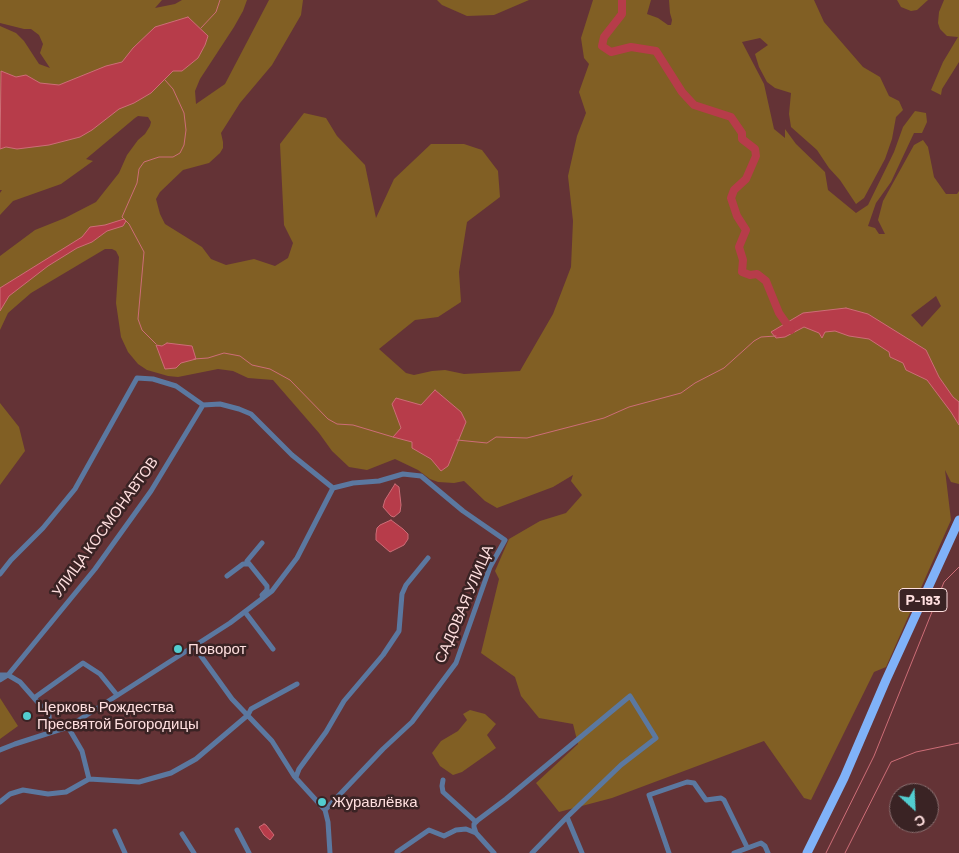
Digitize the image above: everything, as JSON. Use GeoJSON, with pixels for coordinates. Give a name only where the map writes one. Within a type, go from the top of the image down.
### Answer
{"type":"FeatureCollection","features":[{"type":"Feature","properties":{"kind":"highway","name":"Р-193"},"geometry":{"type":"LineString","coordinates":[[807,853],[844,778],[886,680],[959,520]]}},
{"type":"Feature","properties":{"kind":"street"},"geometry":{"type":"LineString","coordinates":[[0,574],[11,560],[43,528],[75,489],[137,378],[176,386],[203,405],[220,404],[251,414],[292,455],[333,488],[297,558],[272,591],[245,612],[68,727],[0,750]]}},
{"type":"Feature","properties":{"kind":"street","name":"УЛИЦА КОСМОНАВТОВ"},"geometry":{"type":"LineString","coordinates":[[0,680],[8,675],[95,568],[151,491],[203,405]]}},
{"type":"Feature","properties":{"kind":"street","name":"САДОВАЯ УЛИЦА"},"geometry":{"type":"LineString","coordinates":[[325,810],[383,749],[412,722],[456,663],[490,567],[505,540],[463,511],[421,476],[403,474],[379,481],[353,483],[333,488]]}},
{"type":"Feature","properties":{"kind":"street"},"geometry":{"type":"LineString","coordinates":[[262,543],[248,558],[248,564],[268,586],[262,596],[263,598]]}},
{"type":"Feature","properties":{"kind":"street"},"geometry":{"type":"LineString","coordinates":[[296,777],[299,769],[326,732],[344,700],[383,655],[400,631],[402,594],[406,585],[428,558]]}},
{"type":"Feature","properties":{"kind":"street"},"geometry":{"type":"LineString","coordinates":[[227,576],[243,564],[248,564]]}},
{"type":"Feature","properties":{"kind":"street"},"geometry":{"type":"LineString","coordinates":[[245,612],[273,649]]}},
{"type":"Feature","properties":{"kind":"street"},"geometry":{"type":"LineString","coordinates":[[193,645],[232,699],[272,741],[296,777],[325,810],[328,822],[328,848],[330,853]]}},
{"type":"Feature","properties":{"kind":"street"},"geometry":{"type":"LineString","coordinates":[[34,698],[83,663],[100,674],[117,694]]}},
{"type":"Feature","properties":{"kind":"street"},"geometry":{"type":"LineString","coordinates":[[0,675],[8,675],[20,682],[49,715],[50,732]]}},
{"type":"Feature","properties":{"kind":"street"},"geometry":{"type":"LineString","coordinates":[[0,802],[10,794],[23,790],[48,794],[66,792],[89,779],[139,782],[171,773],[196,759],[248,715],[251,709],[297,684]]}},
{"type":"Feature","properties":{"kind":"street"},"geometry":{"type":"LineString","coordinates":[[476,833],[474,827],[476,822],[630,696],[656,738],[621,765],[566,817],[532,853]]}},
{"type":"Feature","properties":{"kind":"street"},"geometry":{"type":"LineString","coordinates":[[68,727],[82,751],[89,779]]}},
{"type":"Feature","properties":{"kind":"street"},"geometry":{"type":"LineString","coordinates":[[443,780],[443,792],[476,822]]}},
{"type":"Feature","properties":{"kind":"street"},"geometry":{"type":"LineString","coordinates":[[669,853],[649,795],[691,782],[706,800],[721,798],[724,800],[747,847]]}},
{"type":"Feature","properties":{"kind":"street"},"geometry":{"type":"LineString","coordinates":[[566,817],[582,853]]}},
{"type":"Feature","properties":{"kind":"street"},"geometry":{"type":"LineString","coordinates":[[398,852],[429,830],[444,836],[456,830],[466,828],[476,833],[494,853]]}},
{"type":"Feature","properties":{"kind":"street"},"geometry":{"type":"LineString","coordinates":[[237,830],[248,853]]}},
{"type":"Feature","properties":{"kind":"street"},"geometry":{"type":"LineString","coordinates":[[115,831],[125,853]]}},
{"type":"Feature","properties":{"kind":"street"},"geometry":{"type":"LineString","coordinates":[[182,834],[194,853]]}},
{"type":"Feature","properties":{"kind":"street"},"geometry":{"type":"LineString","coordinates":[[734,853],[757,844],[763,844],[768,853]]}},
{"type":"Feature","properties":{"kind":"shaded area"},"geometry":{"type":"Polygon","coordinates":[[[0,0],[162,0],[155,8],[175,4],[182,0],[247,0],[234,27],[200,79],[195,91],[196,104],[225,84],[269,0],[303,0],[301,15],[272,65],[240,103],[221,133],[223,148],[220,153],[209,163],[183,170],[160,192],[156,199],[160,214],[165,224],[202,247],[211,259],[226,265],[254,259],[275,266],[288,258],[293,243],[284,225],[280,144],[304,113],[326,118],[337,136],[365,165],[376,218],[394,179],[431,144],[464,144],[482,150],[498,171],[500,197],[467,222],[459,272],[461,302],[438,317],[415,320],[379,349],[406,373],[414,375],[445,370],[464,374],[520,371],[553,314],[571,267],[573,221],[568,176],[577,136],[586,113],[579,92],[589,64],[584,58],[581,38],[593,0],[651,0],[647,14],[671,25],[669,0],[814,0],[824,22],[863,67],[880,77],[889,96],[899,101],[903,110],[896,117],[892,139],[885,159],[864,198],[856,204],[817,150],[791,127],[789,114],[791,93],[775,88],[767,82],[755,54],[768,45],[760,38],[742,42],[764,84],[774,129],[785,138],[785,129],[796,144],[825,172],[828,190],[856,213],[868,205],[894,152],[903,127],[915,111],[926,113],[927,122],[922,133],[914,133],[891,182],[876,203],[868,226],[875,228],[879,234],[885,234],[878,220],[883,201],[914,145],[923,140],[928,147],[934,177],[946,194],[957,194],[959,191],[959,484],[951,482],[945,470],[951,520],[886,667],[874,672],[811,800],[804,798],[764,741],[612,798],[559,812],[536,783],[578,744],[573,724],[539,718],[521,696],[515,677],[481,653],[499,579],[495,571],[509,539],[540,521],[566,513],[582,495],[571,481],[573,475],[553,487],[497,508],[485,501],[464,481],[454,483],[438,482],[395,459],[367,470],[349,467],[332,451],[319,433],[273,380],[248,378],[233,371],[218,369],[178,377],[147,370],[138,364],[128,352],[121,337],[116,303],[119,257],[116,251],[112,249],[105,249],[31,293],[8,313],[0,330],[0,256],[35,230],[65,218],[96,202],[119,173],[127,155],[145,134],[151,122],[148,117],[138,116],[86,159],[93,161],[61,184],[13,201],[0,215],[0,193],[2,190],[0,190],[0,26],[16,33],[24,41],[39,64],[50,68],[40,53],[43,44],[39,35],[31,29],[0,23],[0,0]],[[936,296],[911,315],[922,327],[941,306],[936,296]]]}},
{"type":"Feature","properties":{"kind":"shaded area"},"geometry":{"type":"Polygon","coordinates":[[[437,0],[529,0],[494,15],[467,16],[442,5],[437,0]]]}},
{"type":"Feature","properties":{"kind":"shaded area"},"geometry":{"type":"Polygon","coordinates":[[[897,0],[928,0],[917,10],[911,11],[901,7],[897,0]]]}},
{"type":"Feature","properties":{"kind":"shaded area"},"geometry":{"type":"Polygon","coordinates":[[[944,0],[959,0],[959,62],[942,89],[941,95],[931,90],[943,62],[958,37],[947,36],[940,29],[938,23],[939,12],[944,0]]]}},
{"type":"Feature","properties":{"kind":"shaded area"},"geometry":{"type":"Polygon","coordinates":[[[188,17],[208,36],[205,45],[198,58],[182,71],[173,71],[151,93],[119,109],[80,137],[49,145],[17,149],[6,147],[0,149],[1,71],[16,77],[26,75],[40,83],[59,85],[106,66],[122,62],[133,48],[155,27],[188,17]]]}},
{"type":"Feature","properties":{"kind":"shaded area"},"geometry":{"type":"Polygon","coordinates":[[[124,219],[126,221],[123,226],[107,231],[92,242],[77,248],[48,266],[9,296],[0,311],[0,288],[82,237],[90,227],[124,219]]]}},
{"type":"Feature","properties":{"kind":"shaded area"},"geometry":{"type":"Polygon","coordinates":[[[846,308],[868,314],[926,350],[939,377],[953,397],[959,402],[959,425],[927,380],[906,370],[903,363],[890,357],[889,352],[869,339],[849,336],[835,331],[825,332],[822,338],[819,333],[804,327],[785,337],[776,338],[771,332],[803,313],[846,308]]]}},
{"type":"Feature","properties":{"kind":"shaded area"},"geometry":{"type":"Polygon","coordinates":[[[167,343],[192,346],[196,359],[181,363],[176,368],[165,369],[156,345],[162,346],[167,343]]]}},
{"type":"Feature","properties":{"kind":"shaded area"},"geometry":{"type":"Polygon","coordinates":[[[435,390],[461,412],[466,422],[448,466],[441,471],[431,459],[412,448],[412,442],[393,437],[401,428],[392,404],[396,398],[421,405],[435,390]]]}},
{"type":"Feature","properties":{"kind":"shaded area"},"geometry":{"type":"Polygon","coordinates":[[[0,403],[19,427],[25,451],[0,485],[0,403]]]}},
{"type":"Feature","properties":{"kind":"shaded area"},"geometry":{"type":"Polygon","coordinates":[[[395,484],[399,487],[401,505],[400,512],[394,517],[383,507],[395,484]]]}},
{"type":"Feature","properties":{"kind":"shaded area"},"geometry":{"type":"Polygon","coordinates":[[[391,520],[408,534],[408,539],[404,545],[390,552],[376,540],[376,534],[377,528],[380,525],[391,520]]]}},
{"type":"Feature","properties":{"kind":"shaded area"},"geometry":{"type":"Polygon","coordinates":[[[0,698],[18,726],[0,739],[0,698]]]}},
{"type":"Feature","properties":{"kind":"shaded area"},"geometry":{"type":"Polygon","coordinates":[[[470,710],[485,714],[496,724],[487,735],[496,748],[462,772],[453,775],[440,766],[432,753],[441,741],[458,731],[467,720],[463,714],[470,710]]]}},
{"type":"Feature","properties":{"kind":"shaded area"},"geometry":{"type":"Polygon","coordinates":[[[264,824],[274,835],[270,840],[259,827],[264,824]]]}},
{"type":"Feature","properties":{"kind":"waterway"},"geometry":{"type":"LineString","coordinates":[[201,28],[216,12],[220,0]]}},
{"type":"Feature","properties":{"kind":"waterway"},"geometry":{"type":"LineString","coordinates":[[622,0],[622,14],[604,37],[602,46],[611,52],[631,47],[656,51],[682,92],[694,105],[731,117],[742,133],[742,139],[755,149],[756,156],[746,179],[734,190],[731,198],[737,216],[746,230],[739,247],[743,260],[742,272],[750,275],[757,274],[766,281],[779,313],[791,330]]}},
{"type":"Feature","properties":{"kind":"waterway"},"geometry":{"type":"LineString","coordinates":[[156,344],[142,330],[138,319],[144,252],[129,224],[122,217],[137,183],[139,169],[144,162],[159,157],[173,157],[180,153],[184,145],[186,130],[184,113],[173,89],[165,80]]}},
{"type":"Feature","properties":{"kind":"waterway"},"geometry":{"type":"LineString","coordinates":[[457,440],[487,443],[496,437],[527,438],[604,418],[629,407],[681,393],[695,383],[724,368],[754,341],[761,337],[776,336]]}},
{"type":"Feature","properties":{"kind":"waterway"},"geometry":{"type":"LineString","coordinates":[[194,359],[208,358],[224,353],[240,356],[252,365],[270,369],[290,380],[328,419],[337,424],[353,425],[393,437]]}},
{"type":"Feature","properties":{"kind":"waterway"},"geometry":{"type":"LineString","coordinates":[[826,853],[874,756],[944,582],[959,567]]}},
{"type":"Feature","properties":{"kind":"waterway"},"geometry":{"type":"LineString","coordinates":[[845,853],[891,762],[916,752],[959,743]]}},
{"type":"Feature","properties":{"kind":"place","name":"Поворот"},"geometry":{"type":"Point","coordinates":[178,649]}},
{"type":"Feature","properties":{"kind":"place","name":"Церковь Рождества Пресвятой Богородицы"},"geometry":{"type":"Point","coordinates":[27,716]}},
{"type":"Feature","properties":{"kind":"place","name":"Журавлёвка"},"geometry":{"type":"Point","coordinates":[322,802]}}]}
